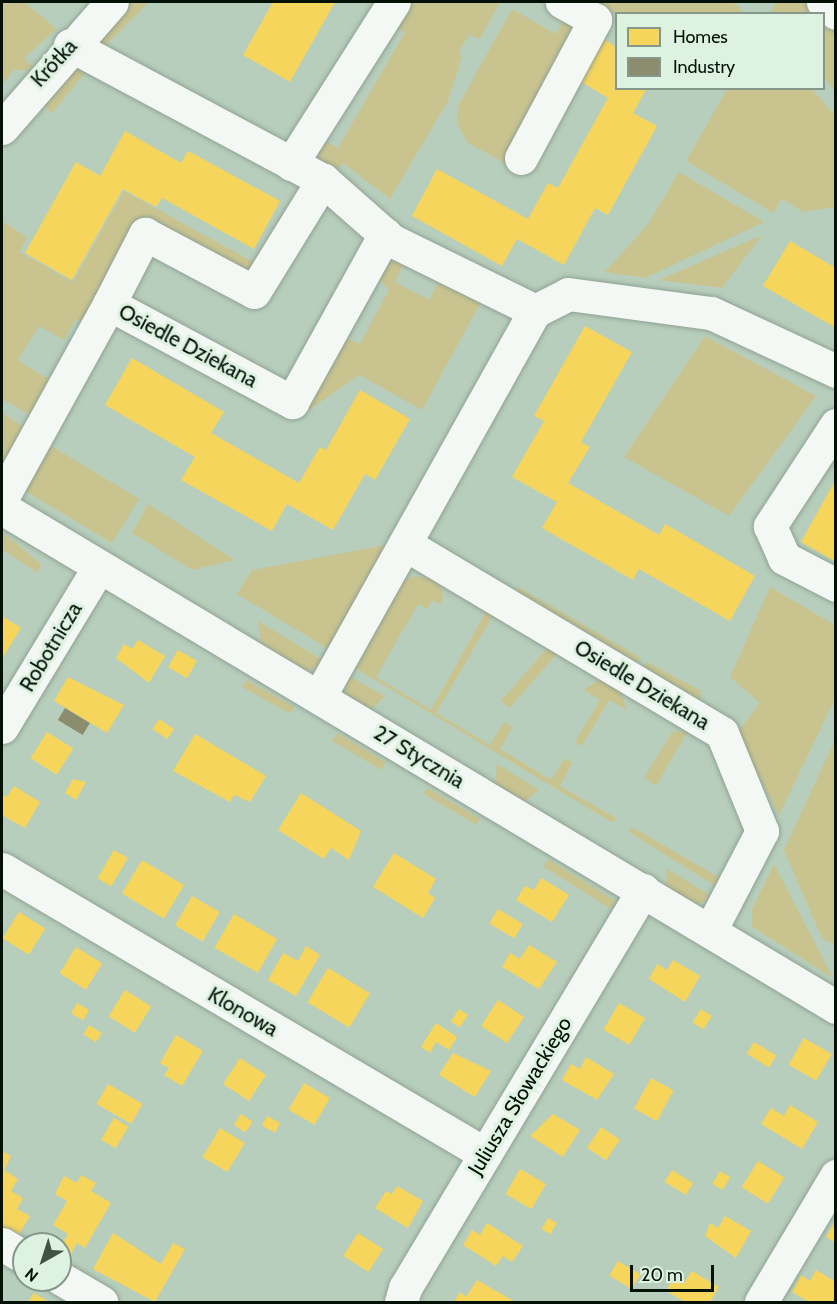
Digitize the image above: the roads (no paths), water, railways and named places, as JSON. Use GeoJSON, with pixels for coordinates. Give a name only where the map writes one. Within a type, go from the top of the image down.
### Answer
{"type":"FeatureCollection","features":[{"type":"Feature","properties":{"kind":"street","name":"Krótka"},"geometry":{"type":"LineString","coordinates":[[2,128],[70,45],[112,2]]}},
{"type":"Feature","properties":{"kind":"street"},"geometry":{"type":"LineString","coordinates":[[291,164],[394,2]]}},
{"type":"Feature","properties":{"kind":"street"},"geometry":{"type":"LineString","coordinates":[[521,158],[595,20],[562,2]]}},
{"type":"Feature","properties":{"kind":"street"},"geometry":{"type":"LineString","coordinates":[[823,2],[836,13]]}},
{"type":"Feature","properties":{"kind":"street"},"geometry":{"type":"LineString","coordinates":[[70,45],[323,180],[385,234],[535,311]]}},
{"type":"Feature","properties":{"kind":"street"},"geometry":{"type":"LineString","coordinates":[[110,304],[145,234],[254,292],[323,180]]}},
{"type":"Feature","properties":{"kind":"street","name":"Osiedle Dziekana"},"geometry":{"type":"LineString","coordinates":[[2,498],[110,304],[292,402],[385,234]]}},
{"type":"Feature","properties":{"kind":"street"},"geometry":{"type":"LineString","coordinates":[[319,697],[535,311],[568,294],[711,313],[836,371]]}},
{"type":"Feature","properties":{"kind":"street"},"geometry":{"type":"LineString","coordinates":[[836,425],[770,526],[784,558],[836,585]]}},
{"type":"Feature","properties":{"kind":"street","name":"27 Stycznia"},"geometry":{"type":"LineString","coordinates":[[2,508],[836,1007]]}},
{"type":"Feature","properties":{"kind":"street","name":"Osiedle Dziekana"},"geometry":{"type":"LineString","coordinates":[[405,544],[722,733],[762,831],[710,931]]}},
{"type":"Feature","properties":{"kind":"street","name":"Robotnicza"},"geometry":{"type":"LineString","coordinates":[[2,727],[99,567]]}},
{"type":"Feature","properties":{"kind":"street","name":"Klonowa"},"geometry":{"type":"LineString","coordinates":[[2,869],[485,1154]]}},
{"type":"Feature","properties":{"kind":"street","name":"Juliusza Słowackiego"},"geometry":{"type":"LineString","coordinates":[[402,1302],[485,1154],[642,890]]}},
{"type":"Feature","properties":{"kind":"street"},"geometry":{"type":"LineString","coordinates":[[761,1302],[836,1176]]}},
{"type":"Feature","properties":{"kind":"street"},"geometry":{"type":"LineString","coordinates":[[72,1285],[101,1302]]}}]}
